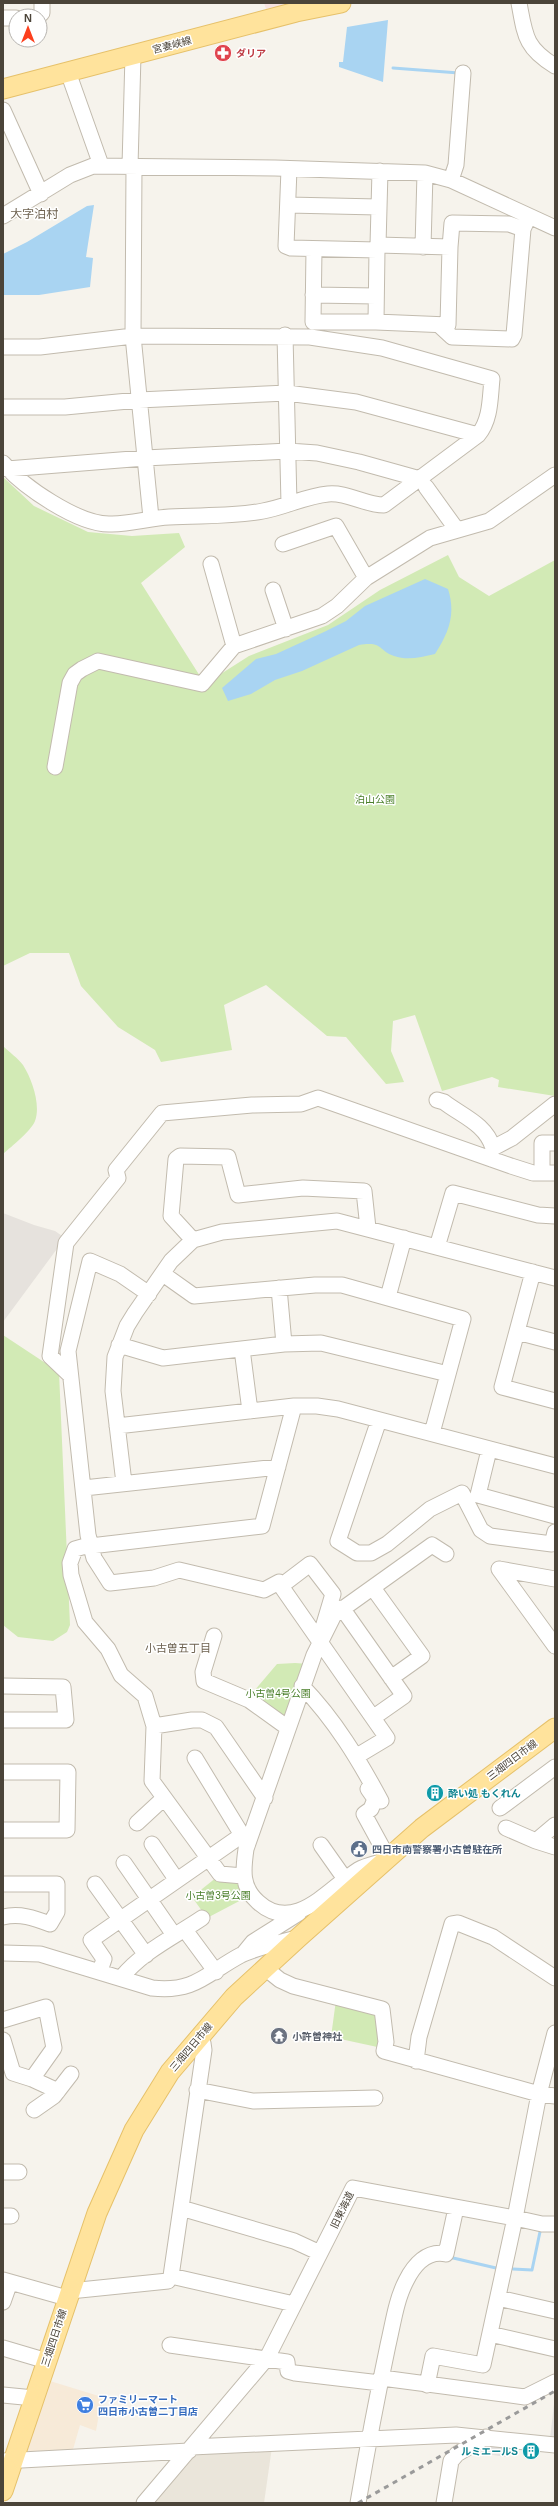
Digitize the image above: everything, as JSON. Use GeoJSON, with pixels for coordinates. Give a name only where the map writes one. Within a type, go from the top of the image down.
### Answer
{"type":"FeatureCollection","features":[{"type":"Feature","properties":{"kind":"main road","name":"宮妻峡線"},"geometry":{"type":"LineString","coordinates":[[3,89],[296,12],[341,3]]}},
{"type":"Feature","properties":{"kind":"main road","name":"三畑四日市線"},"geometry":{"type":"LineString","coordinates":[[3,2491],[8,2461],[34,2398],[97,2213],[134,2130],[170,2072],[197,2038],[234,1997],[386,1859],[422,1828],[555,1728]]}},
{"type":"Feature","properties":{"kind":"street"},"geometry":{"type":"LineString","coordinates":[[519,3],[526,38],[531,48],[540,57],[555,66]]}},
{"type":"Feature","properties":{"kind":"street"},"geometry":{"type":"LineString","coordinates":[[133,56],[133,336],[151,518]]}},
{"type":"Feature","properties":{"kind":"street"},"geometry":{"type":"LineString","coordinates":[[68,72],[100,165]]}},
{"type":"Feature","properties":{"kind":"street"},"geometry":{"type":"LineString","coordinates":[[451,180],[456,165],[463,73]]}},
{"type":"Feature","properties":{"kind":"street"},"geometry":{"type":"LineString","coordinates":[[3,110],[41,194]]}},
{"type":"Feature","properties":{"kind":"street"},"geometry":{"type":"LineString","coordinates":[[3,216],[83,168],[100,165],[289,169],[425,173],[451,180],[526,222],[555,228]]}},
{"type":"Feature","properties":{"kind":"street"},"geometry":{"type":"LineString","coordinates":[[289,169],[286,246],[314,249],[450,247]]}},
{"type":"Feature","properties":{"kind":"street"},"geometry":{"type":"LineString","coordinates":[[376,322],[380,171]]}},
{"type":"Feature","properties":{"kind":"street"},"geometry":{"type":"LineString","coordinates":[[424,247],[425,173]]}},
{"type":"Feature","properties":{"kind":"street"},"geometry":{"type":"LineString","coordinates":[[288,205],[378,207]]}},
{"type":"Feature","properties":{"kind":"street"},"geometry":{"type":"LineString","coordinates":[[314,249],[313,322],[376,322],[448,326],[452,223],[509,224],[526,222]]}},
{"type":"Feature","properties":{"kind":"street"},"geometry":{"type":"LineString","coordinates":[[439,325],[452,337],[512,339],[514,335],[526,222]]}},
{"type":"Feature","properties":{"kind":"street"},"geometry":{"type":"LineString","coordinates":[[313,295],[376,296]]}},
{"type":"Feature","properties":{"kind":"street"},"geometry":{"type":"LineString","coordinates":[[285,335],[288,393],[289,504]]}},
{"type":"Feature","properties":{"kind":"street"},"geometry":{"type":"LineString","coordinates":[[3,346],[40,347],[133,336],[285,335],[358,343],[492,379],[487,419],[484,428],[423,483],[384,505],[374,505],[337,494],[319,496],[242,515],[151,518],[109,524],[91,520],[37,494],[5,466]]}},
{"type":"Feature","properties":{"kind":"street"},"geometry":{"type":"LineString","coordinates":[[3,407],[65,407],[139,400],[288,393],[356,402],[478,435]]}},
{"type":"Feature","properties":{"kind":"street"},"geometry":{"type":"LineString","coordinates":[[5,466],[288,451],[346,459],[423,483],[456,530]]}},
{"type":"Feature","properties":{"kind":"street"},"geometry":{"type":"LineString","coordinates":[[55,767],[70,683],[75,674],[82,669],[98,662],[107,662],[202,684],[234,646],[286,629],[330,611],[366,578],[430,538],[489,522],[555,475]]}},
{"type":"Feature","properties":{"kind":"street"},"geometry":{"type":"LineString","coordinates":[[283,544],[336,526],[366,578]]}},
{"type":"Feature","properties":{"kind":"street"},"geometry":{"type":"LineString","coordinates":[[210,564],[234,646]]}},
{"type":"Feature","properties":{"kind":"street"},"geometry":{"type":"LineString","coordinates":[[273,590],[286,629]]}},
{"type":"Feature","properties":{"kind":"street"},"geometry":{"type":"LineString","coordinates":[[88,1204],[162,1113],[252,1105],[301,1104],[318,1098],[492,1153],[533,1173],[548,1173],[542,1143],[555,1143]]}},
{"type":"Feature","properties":{"kind":"street"},"geometry":{"type":"LineString","coordinates":[[437,1100],[444,1102],[482,1128],[489,1136],[492,1153]]}},
{"type":"Feature","properties":{"kind":"street"},"geometry":{"type":"LineString","coordinates":[[492,1153],[555,1104]]}},
{"type":"Feature","properties":{"kind":"street"},"geometry":{"type":"LineString","coordinates":[[193,1240],[170,1216],[176,1159],[180,1156],[228,1157],[238,1195],[303,1188],[364,1191],[368,1228]]}},
{"type":"Feature","properties":{"kind":"street"},"geometry":{"type":"LineString","coordinates":[[70,1375],[50,1356],[66,1243],[118,1178],[116,1170]]}},
{"type":"Feature","properties":{"kind":"street"},"geometry":{"type":"LineString","coordinates":[[438,1246],[453,1193],[538,1215],[555,1216]]}},
{"type":"Feature","properties":{"kind":"street"},"geometry":{"type":"LineString","coordinates":[[124,1483],[114,1372],[119,1345],[127,1326],[163,1274],[170,1261],[193,1240],[222,1232],[337,1221],[438,1246],[555,1278]]}},
{"type":"Feature","properties":{"kind":"street"},"geometry":{"type":"LineString","coordinates":[[388,1297],[404,1238]]}},
{"type":"Feature","properties":{"kind":"street"},"geometry":{"type":"LineString","coordinates":[[149,1294],[120,1274],[90,1261],[68,1351],[91,1546],[94,1558],[110,1583],[154,1578],[179,1570],[264,1590],[279,1582],[319,1641],[374,1717],[387,1738],[357,1756]]}},
{"type":"Feature","properties":{"kind":"street"},"geometry":{"type":"LineString","coordinates":[[534,1272],[502,1387],[555,1401]]}},
{"type":"Feature","properties":{"kind":"street"},"geometry":{"type":"LineString","coordinates":[[163,1274],[194,1296],[279,1288],[342,1285],[463,1319],[432,1433]]}},
{"type":"Feature","properties":{"kind":"street"},"geometry":{"type":"LineString","coordinates":[[279,1288],[284,1344]]}},
{"type":"Feature","properties":{"kind":"street"},"geometry":{"type":"LineString","coordinates":[[517,1332],[555,1342]]}},
{"type":"Feature","properties":{"kind":"street"},"geometry":{"type":"LineString","coordinates":[[119,1345],[163,1358],[284,1344],[321,1342],[448,1374]]}},
{"type":"Feature","properties":{"kind":"street"},"geometry":{"type":"LineString","coordinates":[[242,1349],[250,1411]]}},
{"type":"Feature","properties":{"kind":"street"},"geometry":{"type":"LineString","coordinates":[[118,1426],[294,1406],[317,1406],[338,1409],[432,1433],[489,1450],[555,1466]]}},
{"type":"Feature","properties":{"kind":"street"},"geometry":{"type":"LineString","coordinates":[[243,1876],[220,1874],[206,1858],[152,1781],[154,1726],[145,1696],[121,1675],[108,1649],[85,1622],[77,1602],[70,1563],[75,1550],[91,1546],[262,1526],[294,1406]]}},
{"type":"Feature","properties":{"kind":"street"},"geometry":{"type":"LineString","coordinates":[[379,1420],[338,1541],[357,1553],[371,1553],[386,1544],[430,1510],[462,1493],[481,1530],[490,1536],[554,1544]]}},
{"type":"Feature","properties":{"kind":"street"},"geometry":{"type":"LineString","coordinates":[[489,1450],[478,1496],[555,1516]]}},
{"type":"Feature","properties":{"kind":"street"},"geometry":{"type":"LineString","coordinates":[[84,1488],[278,1467]]}},
{"type":"Feature","properties":{"kind":"street"},"geometry":{"type":"LineString","coordinates":[[319,1641],[334,1615],[342,1608],[373,1588],[432,1545],[446,1554]]}},
{"type":"Feature","properties":{"kind":"street"},"geometry":{"type":"LineString","coordinates":[[100,1971],[104,1959],[91,1940],[206,1858],[243,1843],[265,1798],[302,1686],[319,1641],[333,1594],[310,1564],[281,1586]]}},
{"type":"Feature","properties":{"kind":"street"},"geometry":{"type":"LineString","coordinates":[[555,1579],[499,1569],[555,1646]]}},
{"type":"Feature","properties":{"kind":"street"},"geometry":{"type":"LineString","coordinates":[[373,1588],[422,1656],[391,1678]]}},
{"type":"Feature","properties":{"kind":"street"},"geometry":{"type":"LineString","coordinates":[[342,1608],[404,1696],[374,1717]]}},
{"type":"Feature","properties":{"kind":"street"},"geometry":{"type":"LineString","coordinates":[[214,1636],[203,1672],[204,1681],[249,1700],[288,1728]]}},
{"type":"Feature","properties":{"kind":"street"},"geometry":{"type":"LineString","coordinates":[[3,1686],[63,1687],[66,1720],[3,1720]]}},
{"type":"Feature","properties":{"kind":"street"},"geometry":{"type":"LineString","coordinates":[[302,1686],[320,1705],[357,1756],[381,1801]]}},
{"type":"Feature","properties":{"kind":"street"},"geometry":{"type":"LineString","coordinates":[[154,1726],[192,1720],[202,1720],[216,1727],[265,1798]]}},
{"type":"Feature","properties":{"kind":"street"},"geometry":{"type":"LineString","coordinates":[[195,1758],[242,1835],[243,1876],[252,1896],[264,1907],[275,1912],[299,1913]]}},
{"type":"Feature","properties":{"kind":"street"},"geometry":{"type":"LineString","coordinates":[[500,1808],[555,1767]]}},
{"type":"Feature","properties":{"kind":"street"},"geometry":{"type":"LineString","coordinates":[[3,1772],[68,1772],[67,1830],[3,1830]]}},
{"type":"Feature","properties":{"kind":"street"},"geometry":{"type":"LineString","coordinates":[[242,1955],[253,1942],[314,1905],[345,1879],[360,1869],[386,1859],[364,1814],[370,1808],[375,1799],[360,1779]]}},
{"type":"Feature","properties":{"kind":"street"},"geometry":{"type":"LineString","coordinates":[[137,1823],[164,1798]]}},
{"type":"Feature","properties":{"kind":"street"},"geometry":{"type":"LineString","coordinates":[[536,1841],[555,1825]]}},
{"type":"Feature","properties":{"kind":"street"},"geometry":{"type":"LineString","coordinates":[[506,1828],[536,1841],[555,1847]]}},
{"type":"Feature","properties":{"kind":"street"},"geometry":{"type":"LineString","coordinates":[[152,1844],[176,1879]]}},
{"type":"Feature","properties":{"kind":"street"},"geometry":{"type":"LineString","coordinates":[[321,1845],[345,1879]]}},
{"type":"Feature","properties":{"kind":"street"},"geometry":{"type":"LineString","coordinates":[[124,1863],[149,1898],[216,1972]]}},
{"type":"Feature","properties":{"kind":"street"},"geometry":{"type":"LineString","coordinates":[[3,1884],[57,1884],[58,1912],[50,1924],[28,1917],[13,1915],[3,1917]]}},
{"type":"Feature","properties":{"kind":"street"},"geometry":{"type":"LineString","coordinates":[[95,1884],[146,1955]]}},
{"type":"Feature","properties":{"kind":"street"},"geometry":{"type":"LineString","coordinates":[[121,1978],[131,1966],[179,1932],[202,1918]]}},
{"type":"Feature","properties":{"kind":"street"},"geometry":{"type":"LineString","coordinates":[[416,2061],[419,2037],[452,1924],[458,1923],[493,1937],[555,1978]]}},
{"type":"Feature","properties":{"kind":"street"},"geometry":{"type":"LineString","coordinates":[[3,1953],[40,1954],[163,1989],[196,1983],[242,1955],[298,1938]]}},
{"type":"Feature","properties":{"kind":"street"},"geometry":{"type":"LineString","coordinates":[[265,1968],[280,1980],[293,1986],[382,2009],[386,2042],[384,2051],[539,2094],[555,2096]]}},
{"type":"Feature","properties":{"kind":"street"},"geometry":{"type":"LineString","coordinates":[[3,2020],[46,2006],[54,2048],[32,2079]]}},
{"type":"Feature","properties":{"kind":"street"},"geometry":{"type":"LineString","coordinates":[[427,2385],[433,2356],[483,2365],[515,2218],[539,2094],[555,2033]]}},
{"type":"Feature","properties":{"kind":"street"},"geometry":{"type":"LineString","coordinates":[[3,2302],[7,2281],[68,2295],[168,2281],[171,2276],[204,2050],[203,2044],[197,2038]]}},
{"type":"Feature","properties":{"kind":"street"},"geometry":{"type":"LineString","coordinates":[[3,2040],[13,2073],[32,2079],[58,2091]]}},
{"type":"Feature","properties":{"kind":"street"},"geometry":{"type":"LineString","coordinates":[[34,2110],[58,2091],[70,2074]]}},
{"type":"Feature","properties":{"kind":"street"},"geometry":{"type":"LineString","coordinates":[[197,2090],[260,2101],[375,2098]]}},
{"type":"Feature","properties":{"kind":"street"},"geometry":{"type":"LineString","coordinates":[[3,2172],[19,2172]]}},
{"type":"Feature","properties":{"kind":"street","name":"旧東海道"},"geometry":{"type":"LineString","coordinates":[[144,2503],[267,2358],[353,2188],[542,2224],[555,2224]]}},
{"type":"Feature","properties":{"kind":"street"},"geometry":{"type":"LineString","coordinates":[[180,2208],[294,2241],[320,2253]]}},
{"type":"Feature","properties":{"kind":"street"},"geometry":{"type":"LineString","coordinates":[[358,2503],[373,2438],[381,2380],[403,2287],[411,2272],[426,2256],[432,2254],[446,2254],[456,2208]]}},
{"type":"Feature","properties":{"kind":"street"},"geometry":{"type":"LineString","coordinates":[[171,2276],[294,2304]]}},
{"type":"Feature","properties":{"kind":"street"},"geometry":{"type":"LineString","coordinates":[[498,2298],[555,2311]]}},
{"type":"Feature","properties":{"kind":"street"},"geometry":{"type":"LineString","coordinates":[[490,2334],[555,2349]]}},
{"type":"Feature","properties":{"kind":"street"},"geometry":{"type":"LineString","coordinates":[[170,2345],[287,2362],[288,2371],[295,2373],[381,2380],[525,2397],[555,2382]]}},
{"type":"Feature","properties":{"kind":"street"},"geometry":{"type":"LineString","coordinates":[[3,2348],[46,2361]]}},
{"type":"Feature","properties":{"kind":"street"},"geometry":{"type":"LineString","coordinates":[[3,2395],[34,2398]]}},
{"type":"Feature","properties":{"kind":"street"},"geometry":{"type":"LineString","coordinates":[[8,2461],[373,2438],[456,2435],[555,2445]]}},
{"type":"Feature","properties":{"kind":"street"},"geometry":{"type":"LineString","coordinates":[[444,2503],[451,2461],[456,2454],[486,2437]]}},
{"type":"Feature","properties":{"kind":"shaded area"},"geometry":{"type":"Polygon","coordinates":[[[264,3],[295,3],[266,9],[264,3]]]}},
{"type":"Feature","properties":{"kind":"shaded area"},"geometry":{"type":"Polygon","coordinates":[[[3,1213],[55,1231],[65,1238],[3,1322],[3,1213]]]}},
{"type":"Feature","properties":{"kind":"shaded area"},"geometry":{"type":"Polygon","coordinates":[[[50,2381],[102,2397],[96,2431],[80,2425],[72,2453],[25,2456],[50,2381]]]}},
{"type":"Feature","properties":{"kind":"shaded area"},"geometry":{"type":"Polygon","coordinates":[[[555,2404],[555,2440],[550,2439],[555,2404]]]}},
{"type":"Feature","properties":{"kind":"shaded area"},"geometry":{"type":"Polygon","coordinates":[[[486,2444],[508,2447],[506,2457],[480,2453],[486,2444]]]}},
{"type":"Feature","properties":{"kind":"shaded area"},"geometry":{"type":"Polygon","coordinates":[[[272,2447],[264,2503],[151,2503],[196,2452],[272,2447]]]}},
{"type":"Feature","properties":{"kind":"green space","name":"泊山公園"},"geometry":{"type":"Polygon","coordinates":[[[3,477],[34,506],[88,532],[132,536],[179,533],[185,547],[141,583],[205,684],[249,656],[328,625],[380,590],[448,555],[459,577],[489,596],[555,560],[555,1096],[498,1087],[499,1080],[492,1077],[442,1091],[415,1015],[393,1021],[391,1051],[404,1082],[386,1084],[346,1037],[327,1036],[266,985],[224,1005],[232,1050],[161,1062],[155,1050],[118,1027],[81,986],[69,953],[30,953],[3,966],[3,477]]]}},
{"type":"Feature","properties":{"kind":"green space"},"geometry":{"type":"Polygon","coordinates":[[[3,1046],[19,1060],[26,1071],[35,1092],[37,1115],[30,1129],[3,1154],[3,1046]]]}},
{"type":"Feature","properties":{"kind":"green space"},"geometry":{"type":"Polygon","coordinates":[[[3,1335],[59,1372],[70,1625],[67,1632],[53,1641],[18,1637],[3,1625],[3,1335]]]}},
{"type":"Feature","properties":{"kind":"green space","name":"小古曽4号公園"},"geometry":{"type":"Polygon","coordinates":[[[277,1664],[309,1664],[286,1724],[249,1697],[277,1664]]]}},
{"type":"Feature","properties":{"kind":"green space","name":"小古曽3号公園"},"geometry":{"type":"Polygon","coordinates":[[[217,1877],[241,1881],[247,1897],[207,1918],[192,1897],[217,1877]]]}},
{"type":"Feature","properties":{"kind":"green space"},"geometry":{"type":"Polygon","coordinates":[[[336,2000],[378,2012],[382,2048],[331,2037],[336,2000]]]}},
{"type":"Feature","properties":{"kind":"water"},"geometry":{"type":"Polygon","coordinates":[[[388,20],[383,82],[339,67],[339,62],[343,62],[347,27],[388,20]]]}},
{"type":"Feature","properties":{"kind":"water"},"geometry":{"type":"Polygon","coordinates":[[[94,205],[86,257],[93,258],[90,287],[39,295],[3,295],[3,254],[27,242],[87,206],[94,205]]]}},
{"type":"Feature","properties":{"kind":"water"},"geometry":{"type":"Polygon","coordinates":[[[425,579],[448,589],[450,598],[450,623],[435,654],[414,658],[404,658],[389,654],[377,645],[359,645],[302,671],[275,680],[251,694],[228,701],[222,688],[256,659],[276,654],[324,632],[346,621],[365,606],[425,579]]]}},
{"type":"Feature","properties":{"kind":"waterway"},"geometry":{"type":"LineString","coordinates":[[393,68],[459,73]]}},
{"type":"Feature","properties":{"kind":"waterway"},"geometry":{"type":"LineString","coordinates":[[513,2269],[532,2270],[541,2227]]}},
{"type":"Feature","properties":{"kind":"waterway"},"geometry":{"type":"LineString","coordinates":[[449,2257],[496,2268]]}},
{"type":"Feature","properties":{"kind":"railway"},"geometry":{"type":"LineString","coordinates":[[358,2503],[555,2391]]}},
{"type":"Feature","properties":{"kind":"place","name":"ダリア"},"geometry":{"type":"Point","coordinates":[223,53]}},
{"type":"Feature","properties":{"kind":"place","name":"酔い処 もくれん"},"geometry":{"type":"Point","coordinates":[435,1793]}},
{"type":"Feature","properties":{"kind":"place","name":"四日市南警察署小古曽駐在所"},"geometry":{"type":"Point","coordinates":[359,1849]}},
{"type":"Feature","properties":{"kind":"place","name":"小許曽神社"},"geometry":{"type":"Point","coordinates":[279,2036]}},
{"type":"Feature","properties":{"kind":"place","name":"ファミリーマート 四日市小古曽二丁目店"},"geometry":{"type":"Point","coordinates":[85,2405]}},
{"type":"Feature","properties":{"kind":"place","name":"ルミエールS"},"geometry":{"type":"Point","coordinates":[531,2451]}},
{"type":"Feature","properties":{"kind":"district","name":"大字泊村"},"geometry":{"type":"Point","coordinates":[34,214]}},
{"type":"Feature","properties":{"kind":"district","name":"小古曽五丁目"},"geometry":{"type":"Point","coordinates":[178,1648]}}]}
